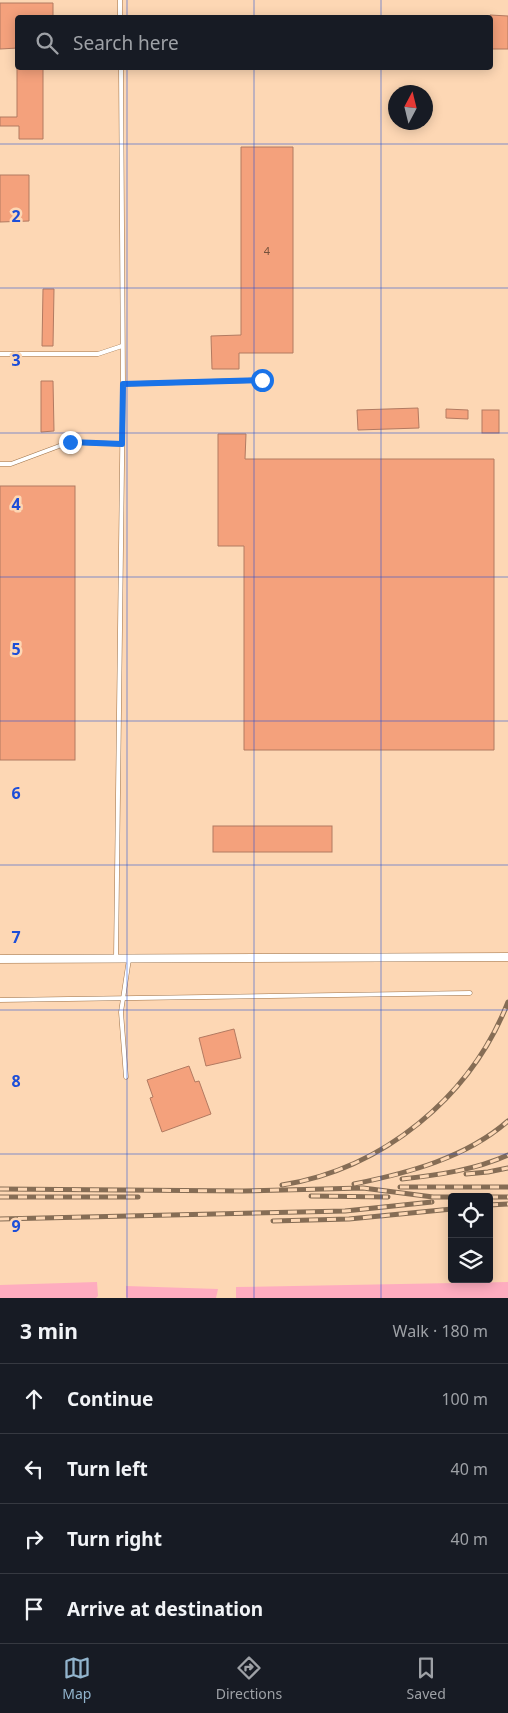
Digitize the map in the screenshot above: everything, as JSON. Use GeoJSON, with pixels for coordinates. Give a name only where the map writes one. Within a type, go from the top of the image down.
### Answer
{"type":"FeatureCollection","features":[{"type":"Feature","properties":{"kind":"street"},"geometry":{"type":"LineString","coordinates":[[0,959],[508,957]]}},
{"type":"Feature","properties":{"kind":"lane"},"geometry":{"type":"LineString","coordinates":[[120,0],[120,15]]}},
{"type":"Feature","properties":{"kind":"lane"},"geometry":{"type":"LineString","coordinates":[[116,959],[123,384],[121,70]]}},
{"type":"Feature","properties":{"kind":"lane"},"geometry":{"type":"LineString","coordinates":[[0,354],[98,354],[122,346]]}},
{"type":"Feature","properties":{"kind":"lane"},"geometry":{"type":"LineString","coordinates":[[123,384],[262,380]]}},
{"type":"Feature","properties":{"kind":"lane"},"geometry":{"type":"LineString","coordinates":[[0,464],[11,464],[70,442],[122,444]]}},
{"type":"Feature","properties":{"kind":"lane"},"geometry":{"type":"LineString","coordinates":[[126,1077],[121,1012],[129,958]]}},
{"type":"Feature","properties":{"kind":"lane"},"geometry":{"type":"LineString","coordinates":[[0,1000],[470,993]]}},
{"type":"Feature","properties":{"kind":"shaded area"},"geometry":{"type":"Polygon","coordinates":[[[97,1282],[98,1296],[96,1298],[0,1298],[0,1285],[97,1282]]]}},
{"type":"Feature","properties":{"kind":"shaded area"},"geometry":{"type":"Polygon","coordinates":[[[508,1282],[508,1298],[236,1298],[236,1287],[508,1282]]]}},
{"type":"Feature","properties":{"kind":"shaded area"},"geometry":{"type":"Polygon","coordinates":[[[126,1286],[218,1289],[216,1298],[129,1298],[126,1297],[126,1286]]]}},
{"type":"Feature","properties":{"kind":"building"},"geometry":{"type":"Polygon","coordinates":[[[0,3],[53,3],[53,15],[15,15],[15,48],[0,49],[0,3]]]}},
{"type":"Feature","properties":{"kind":"building"},"geometry":{"type":"Polygon","coordinates":[[[493,15],[508,16],[508,49],[493,49],[493,15]]]}},
{"type":"Feature","properties":{"kind":"building"},"geometry":{"type":"Polygon","coordinates":[[[17,70],[43,70],[43,139],[19,139],[19,126],[0,126],[0,117],[17,117],[17,70]]]}},
{"type":"Feature","properties":{"kind":"building"},"geometry":{"type":"Polygon","coordinates":[[[241,147],[293,147],[293,353],[239,353],[239,369],[212,369],[211,336],[241,335],[241,147]]]}},
{"type":"Feature","properties":{"kind":"building"},"geometry":{"type":"Polygon","coordinates":[[[0,175],[29,175],[29,221],[0,222],[0,175]]]}},
{"type":"Feature","properties":{"kind":"building"},"geometry":{"type":"Polygon","coordinates":[[[43,289],[54,289],[53,346],[42,346],[43,289]]]}},
{"type":"Feature","properties":{"kind":"building"},"geometry":{"type":"Polygon","coordinates":[[[41,381],[53,381],[54,431],[41,432],[41,381]]]}},
{"type":"Feature","properties":{"kind":"building"},"geometry":{"type":"Polygon","coordinates":[[[418,408],[419,428],[358,430],[357,410],[418,408]]]}},
{"type":"Feature","properties":{"kind":"building"},"geometry":{"type":"Polygon","coordinates":[[[446,409],[468,410],[468,419],[446,418],[446,409]]]}},
{"type":"Feature","properties":{"kind":"building"},"geometry":{"type":"Polygon","coordinates":[[[482,410],[499,410],[499,433],[482,433],[482,410]]]}},
{"type":"Feature","properties":{"kind":"building"},"geometry":{"type":"Polygon","coordinates":[[[218,434],[246,434],[245,459],[494,459],[494,750],[244,750],[244,546],[218,546],[218,434]]]}},
{"type":"Feature","properties":{"kind":"building"},"geometry":{"type":"Polygon","coordinates":[[[0,486],[75,486],[75,760],[0,760],[0,486]]]}},
{"type":"Feature","properties":{"kind":"building"},"geometry":{"type":"Polygon","coordinates":[[[213,826],[332,826],[332,852],[213,852],[213,826]]]}},
{"type":"Feature","properties":{"kind":"building"},"geometry":{"type":"Polygon","coordinates":[[[234,1029],[241,1058],[206,1066],[199,1038],[234,1029]]]}},
{"type":"Feature","properties":{"kind":"building"},"geometry":{"type":"Polygon","coordinates":[[[189,1066],[195,1082],[199,1081],[211,1114],[162,1132],[150,1098],[153,1097],[147,1080],[189,1066]]]}},
{"type":"Feature","properties":{"kind":"railway"},"geometry":{"type":"LineString","coordinates":[[282,1185],[319,1176],[355,1163],[388,1145],[419,1123],[447,1097],[471,1068],[492,1036],[508,1002]]}},
{"type":"Feature","properties":{"kind":"railway"},"geometry":{"type":"LineString","coordinates":[[354,1184],[395,1175],[436,1162],[474,1145],[508,1121]]}},
{"type":"Feature","properties":{"kind":"railway"},"geometry":{"type":"LineString","coordinates":[[402,1179],[443,1174],[483,1165],[508,1155]]}},
{"type":"Feature","properties":{"kind":"railway"},"geometry":{"type":"LineString","coordinates":[[466,1174],[508,1168]]}},
{"type":"Feature","properties":{"kind":"railway"},"geometry":{"type":"LineString","coordinates":[[400,1187],[508,1187]]}},
{"type":"Feature","properties":{"kind":"railway"},"geometry":{"type":"LineString","coordinates":[[0,1189],[243,1191],[363,1188],[433,1197],[448,1197]]}},
{"type":"Feature","properties":{"kind":"railway"},"geometry":{"type":"LineString","coordinates":[[311,1196],[388,1197]]}},
{"type":"Feature","properties":{"kind":"railway"},"geometry":{"type":"LineString","coordinates":[[0,1197],[138,1197]]}},
{"type":"Feature","properties":{"kind":"railway"},"geometry":{"type":"LineString","coordinates":[[493,1197],[508,1197]]}},
{"type":"Feature","properties":{"kind":"railway"},"geometry":{"type":"LineString","coordinates":[[0,1219],[345,1211],[432,1202]]}},
{"type":"Feature","properties":{"kind":"railway"},"geometry":{"type":"LineString","coordinates":[[493,1205],[508,1204]]}},
{"type":"Feature","properties":{"kind":"railway"},"geometry":{"type":"LineString","coordinates":[[273,1221],[349,1219],[448,1209]]}},
{"type":"Feature","properties":{"kind":"route"},"geometry":{"type":"LineString","coordinates":[[70,442],[122,444],[123,384],[262,380]]}}]}
